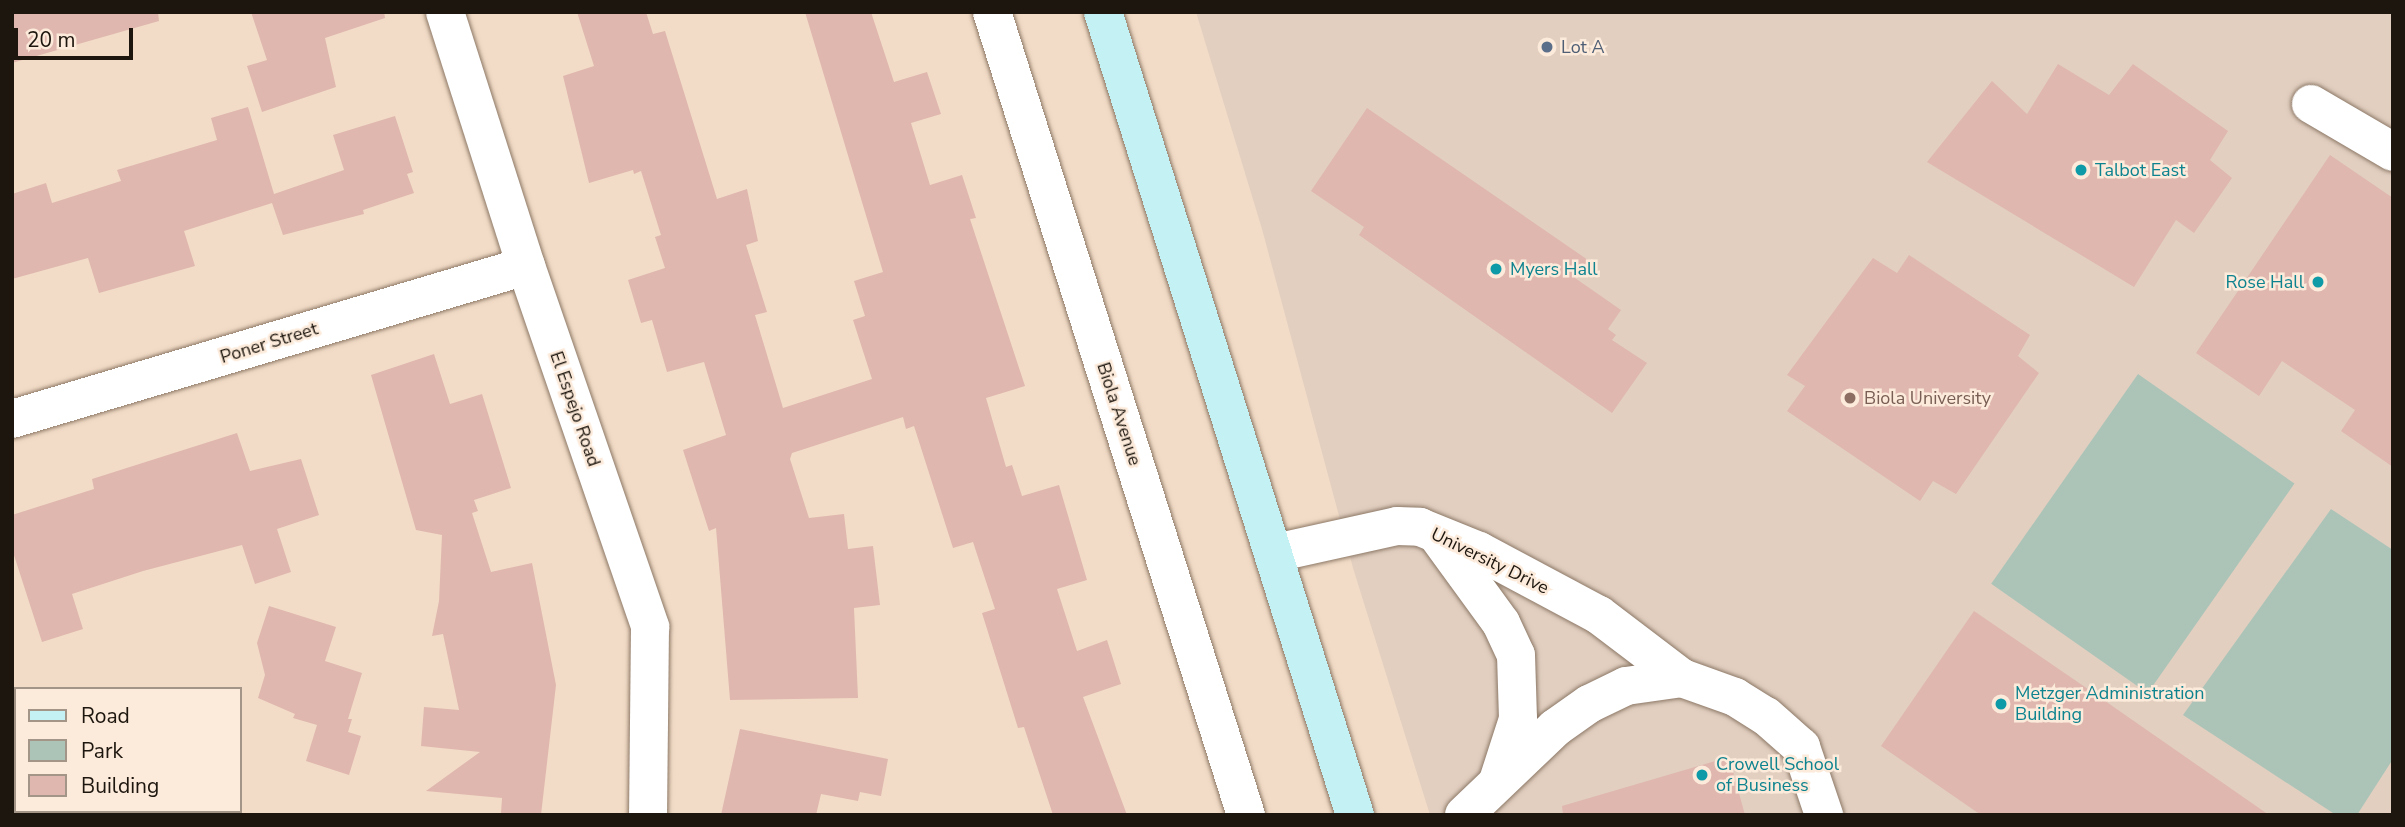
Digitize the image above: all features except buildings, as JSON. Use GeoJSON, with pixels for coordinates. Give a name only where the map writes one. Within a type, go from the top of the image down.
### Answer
{"type":"FeatureCollection","features":[{"type":"Feature","properties":{"kind":"street","name":"El Espejo Road"},"geometry":{"type":"LineString","coordinates":[[445,12],[526,266],[650,627],[648,815]]}},
{"type":"Feature","properties":{"kind":"street","name":"Biola Avenue"},"geometry":{"type":"LineString","coordinates":[[992,12],[1247,815]]}},
{"type":"Feature","properties":{"kind":"street"},"geometry":{"type":"LineString","coordinates":[[1103,12],[1275,553],[1355,815]]}},
{"type":"Feature","properties":{"kind":"street"},"geometry":{"type":"LineString","coordinates":[[2311,104],[2393,152]]}},
{"type":"Feature","properties":{"kind":"street","name":"Poner Street"},"geometry":{"type":"LineString","coordinates":[[12,419],[526,266]]}},
{"type":"Feature","properties":{"kind":"street","name":"University Drive"},"geometry":{"type":"LineString","coordinates":[[1275,553],[1397,526],[1436,533],[1479,551],[1600,615],[1682,678],[1735,697],[1801,747],[1824,815]]}},
{"type":"Feature","properties":{"kind":"street"},"geometry":{"type":"LineString","coordinates":[[1436,533],[1501,623],[1516,655],[1518,719],[1513,746],[1498,781]]}},
{"type":"Feature","properties":{"kind":"street","name":"University Drive"},"geometry":{"type":"LineString","coordinates":[[1464,815],[1555,728],[1588,704],[1626,686],[1682,678]]}},
{"type":"Feature","properties":{"kind":"shaded area","name":"Biola University"},"geometry":{"type":"Polygon","coordinates":[[[1196,12],[2393,12],[2393,815],[1430,815],[1353,568],[1262,229],[1196,12]]]}},
{"type":"Feature","properties":{"kind":"green space"},"geometry":{"type":"Polygon","coordinates":[[[2138,374],[2294,484],[2148,693],[1991,584],[2138,374]]]}},
{"type":"Feature","properties":{"kind":"green space"},"geometry":{"type":"Polygon","coordinates":[[[2331,509],[2393,550],[2393,759],[2357,815],[2336,815],[2183,715],[2331,509]]]}},
{"type":"Feature","properties":{"kind":"place","name":"Lot A"},"geometry":{"type":"Point","coordinates":[1547,47]}},
{"type":"Feature","properties":{"kind":"place","name":"Talbot East"},"geometry":{"type":"Point","coordinates":[2081,170]}},
{"type":"Feature","properties":{"kind":"place","name":"Myers Hall"},"geometry":{"type":"Point","coordinates":[1496,269]}},
{"type":"Feature","properties":{"kind":"place","name":"Rose Hall"},"geometry":{"type":"Point","coordinates":[2318,282]}},
{"type":"Feature","properties":{"kind":"place","name":"Biola University"},"geometry":{"type":"Point","coordinates":[1850,398]}},
{"type":"Feature","properties":{"kind":"place","name":"Metzger Administration Building"},"geometry":{"type":"Point","coordinates":[2001,704]}},
{"type":"Feature","properties":{"kind":"place","name":"Crowell School of Business"},"geometry":{"type":"Point","coordinates":[1702,775]}}]}
